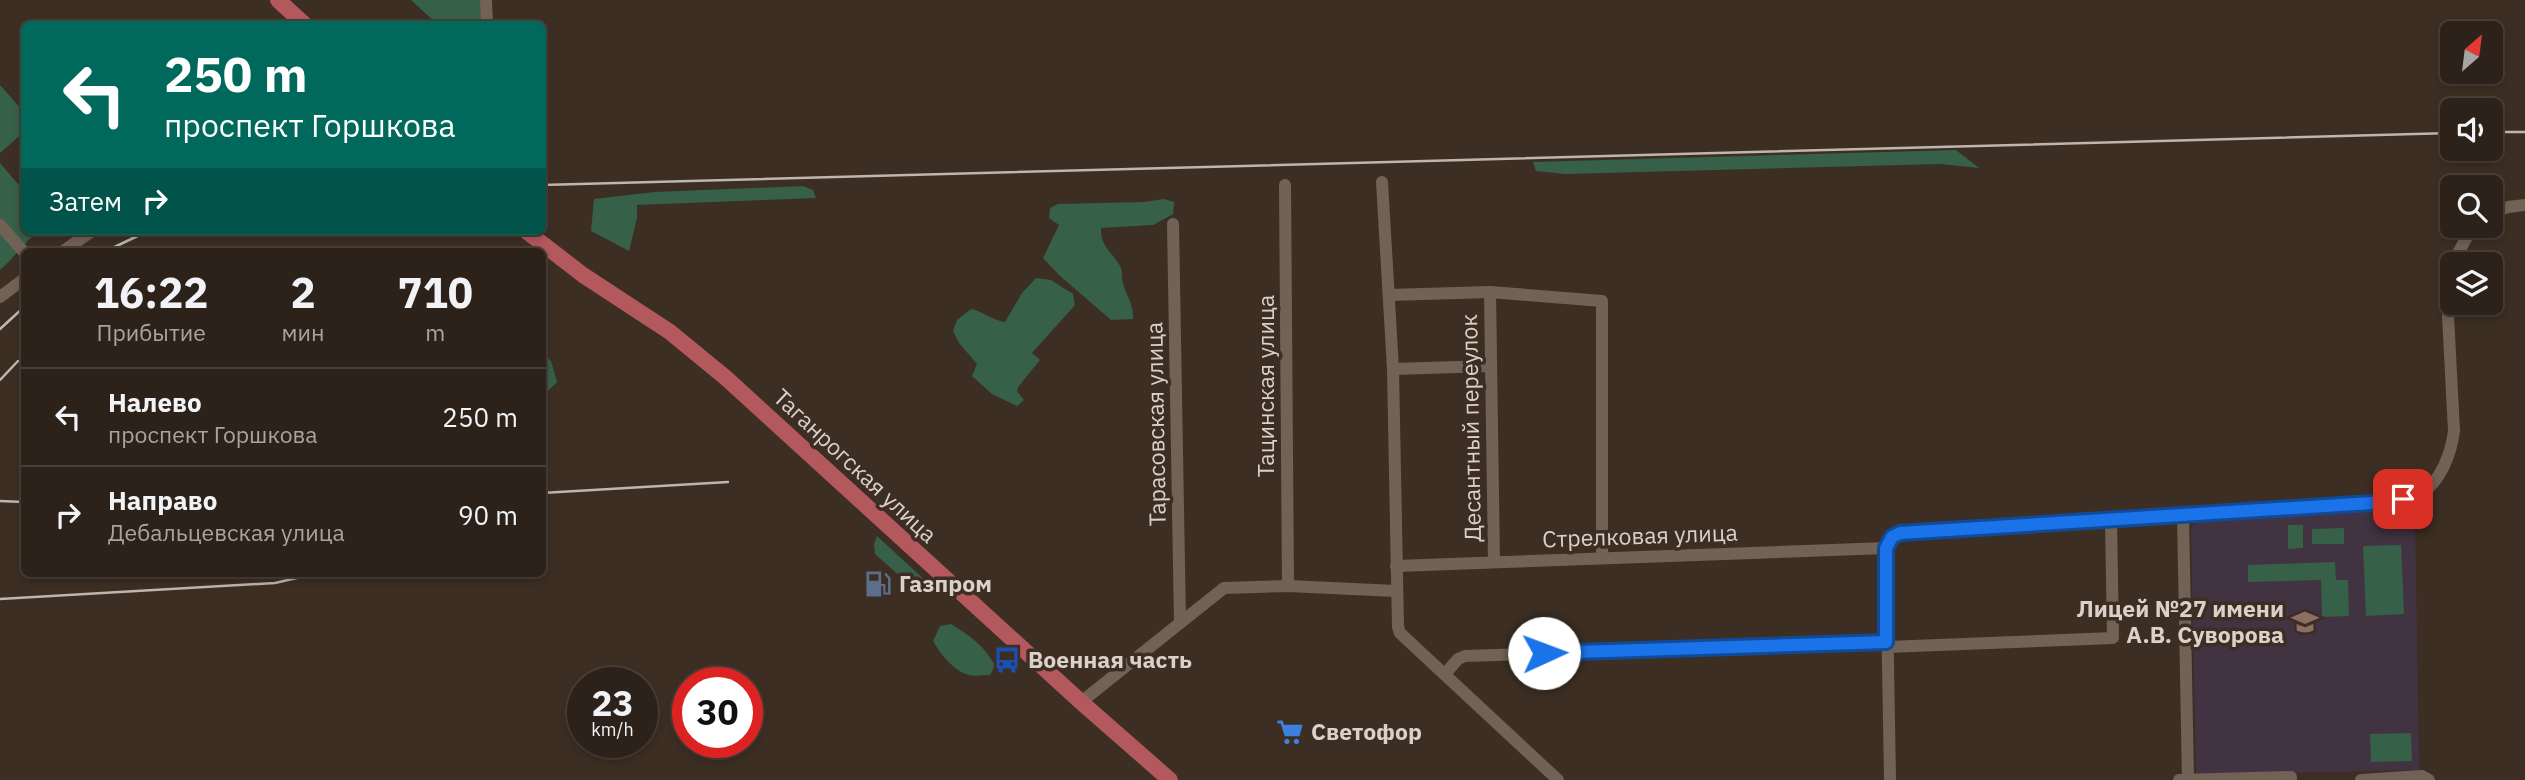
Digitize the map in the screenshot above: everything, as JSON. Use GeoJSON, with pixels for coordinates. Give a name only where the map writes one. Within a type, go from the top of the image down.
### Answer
{"type":"FeatureCollection","features":[{"type":"Feature","properties":{"kind":"main road"},"geometry":{"type":"LineString","coordinates":[[278,0],[301,21]]}},
{"type":"Feature","properties":{"kind":"main road","name":"Таганрогская улица"},"geometry":{"type":"LineString","coordinates":[[531,235],[583,275],[670,332],[726,378],[1170,780]]}},
{"type":"Feature","properties":{"kind":"street"},"geometry":{"type":"LineString","coordinates":[[486,0],[487,21]]}},
{"type":"Feature","properties":{"kind":"street"},"geometry":{"type":"LineString","coordinates":[[1382,182],[1393,369],[1398,627],[1401,633],[1558,780]]}},
{"type":"Feature","properties":{"kind":"street","name":"Тацинская улица"},"geometry":{"type":"LineString","coordinates":[[1285,185],[1288,586]]}},
{"type":"Feature","properties":{"kind":"street"},"geometry":{"type":"LineString","coordinates":[[2503,211],[2525,205]]}},
{"type":"Feature","properties":{"kind":"street","name":"Тарасовская улица"},"geometry":{"type":"LineString","coordinates":[[1174,224],[1180,623]]}},
{"type":"Feature","properties":{"kind":"street"},"geometry":{"type":"LineString","coordinates":[[0,225],[21,249]]}},
{"type":"Feature","properties":{"kind":"street"},"geometry":{"type":"LineString","coordinates":[[68,248],[86,235]]}},
{"type":"Feature","properties":{"kind":"street"},"geometry":{"type":"LineString","coordinates":[[0,297],[21,281]]}},
{"type":"Feature","properties":{"kind":"street"},"geometry":{"type":"LineString","coordinates":[[1390,295],[1490,292],[1602,301],[1602,558]]}},
{"type":"Feature","properties":{"kind":"street","name":"Десантный переулок"},"geometry":{"type":"LineString","coordinates":[[1490,292],[1494,562]]}},
{"type":"Feature","properties":{"kind":"street"},"geometry":{"type":"LineString","coordinates":[[1890,780],[1886,548],[1892,537],[1900,533],[2387,502],[2419,496],[2438,477],[2452,449],[2454,431],[2448,315]]}},
{"type":"Feature","properties":{"kind":"street"},"geometry":{"type":"LineString","coordinates":[[1393,369],[1491,366]]}},
{"type":"Feature","properties":{"kind":"street"},"geometry":{"type":"LineString","coordinates":[[2183,515],[2188,780]]}},
{"type":"Feature","properties":{"kind":"street"},"geometry":{"type":"LineString","coordinates":[[1445,674],[1458,659],[1465,656],[2113,638],[2111,520]]}},
{"type":"Feature","properties":{"kind":"street","name":"Стрелковая улица"},"geometry":{"type":"LineString","coordinates":[[1396,565],[1886,548]]}},
{"type":"Feature","properties":{"kind":"street"},"geometry":{"type":"LineString","coordinates":[[1081,702],[1224,588],[1288,586],[1396,591]]}},
{"type":"Feature","properties":{"kind":"street"},"geometry":{"type":"LineString","coordinates":[[2361,780],[2422,776],[2429,780]]}},
{"type":"Feature","properties":{"kind":"street"},"geometry":{"type":"LineString","coordinates":[[2179,780],[2291,779]]}},
{"type":"Feature","properties":{"kind":"shaded area","name":"Лицей №27 имени А.В. Суворова"},"geometry":{"type":"Polygon","coordinates":[[[2415,507],[2419,770],[2196,775],[2191,528],[2194,524],[2203,520],[2415,507]]]}},
{"type":"Feature","properties":{"kind":"green space"},"geometry":{"type":"Polygon","coordinates":[[[411,0],[482,0],[485,21],[434,21],[411,0]]]}},
{"type":"Feature","properties":{"kind":"green space"},"geometry":{"type":"Polygon","coordinates":[[[0,85],[21,109],[21,135],[0,153],[0,85]]]}},
{"type":"Feature","properties":{"kind":"green space"},"geometry":{"type":"Polygon","coordinates":[[[1956,150],[1979,168],[1940,164],[1565,174],[1536,171],[1533,162],[1956,150]]]}},
{"type":"Feature","properties":{"kind":"green space"},"geometry":{"type":"Polygon","coordinates":[[[0,163],[21,188],[21,235],[34,235],[0,270],[0,163]]]}},
{"type":"Feature","properties":{"kind":"green space"},"geometry":{"type":"Polygon","coordinates":[[[803,186],[813,190],[816,198],[637,205],[637,218],[629,251],[591,231],[594,199],[655,192],[803,186]]]}},
{"type":"Feature","properties":{"kind":"green space"},"geometry":{"type":"Polygon","coordinates":[[[1164,199],[1174,202],[1173,214],[1153,225],[1101,228],[1105,245],[1121,268],[1133,319],[1111,320],[1043,258],[1059,225],[1049,218],[1050,208],[1058,204],[1164,199]]]}},
{"type":"Feature","properties":{"kind":"green space"},"geometry":{"type":"Polygon","coordinates":[[[1036,278],[1051,280],[1073,294],[1075,305],[1032,353],[1040,360],[1018,387],[1017,391],[1024,400],[1017,406],[992,394],[972,376],[977,364],[959,343],[953,331],[957,320],[971,309],[1005,322],[1022,293],[1036,278]]]}},
{"type":"Feature","properties":{"kind":"green space"},"geometry":{"type":"Polygon","coordinates":[[[546,356],[551,361],[557,382],[547,392],[546,356]]]}},
{"type":"Feature","properties":{"kind":"green space"},"geometry":{"type":"Polygon","coordinates":[[[2288,525],[2303,525],[2303,548],[2288,549],[2288,525]]]}},
{"type":"Feature","properties":{"kind":"green space"},"geometry":{"type":"Polygon","coordinates":[[[2344,528],[2344,544],[2312,544],[2312,529],[2344,528]]]}},
{"type":"Feature","properties":{"kind":"green space"},"geometry":{"type":"Polygon","coordinates":[[[877,536],[928,583],[911,586],[875,554],[877,536]]]}},
{"type":"Feature","properties":{"kind":"green space"},"geometry":{"type":"Polygon","coordinates":[[[2401,545],[2404,614],[2366,616],[2363,546],[2401,545]]]}},
{"type":"Feature","properties":{"kind":"green space"},"geometry":{"type":"Polygon","coordinates":[[[2335,562],[2336,580],[2348,580],[2349,616],[2322,617],[2321,580],[2248,582],[2248,565],[2335,562]]]}},
{"type":"Feature","properties":{"kind":"green space"},"geometry":{"type":"Polygon","coordinates":[[[951,624],[987,653],[995,666],[990,675],[966,674],[951,665],[943,655],[933,641],[940,626],[951,624]]]}},
{"type":"Feature","properties":{"kind":"green space"},"geometry":{"type":"Polygon","coordinates":[[[2411,733],[2412,761],[2371,762],[2370,734],[2411,733]]]}},
{"type":"Feature","properties":{"kind":"railway"},"geometry":{"type":"LineString","coordinates":[[2503,132],[2525,132]]}},
{"type":"Feature","properties":{"kind":"railway"},"geometry":{"type":"LineString","coordinates":[[546,185],[2440,133]]}},
{"type":"Feature","properties":{"kind":"railway"},"geometry":{"type":"LineString","coordinates":[[112,248],[140,235]]}},
{"type":"Feature","properties":{"kind":"railway"},"geometry":{"type":"LineString","coordinates":[[0,329],[21,310]]}},
{"type":"Feature","properties":{"kind":"railway"},"geometry":{"type":"LineString","coordinates":[[0,380],[18,361]]}},
{"type":"Feature","properties":{"kind":"railway"},"geometry":{"type":"LineString","coordinates":[[546,493],[728,482]]}},
{"type":"Feature","properties":{"kind":"railway"},"geometry":{"type":"LineString","coordinates":[[0,501],[21,502]]}},
{"type":"Feature","properties":{"kind":"railway"},"geometry":{"type":"LineString","coordinates":[[0,599],[275,583],[301,577]]}},
{"type":"Feature","properties":{"kind":"place","name":"Газпром"},"geometry":{"type":"Point","coordinates":[878,584]}},
{"type":"Feature","properties":{"kind":"place","name":"Лицей №27 имени А.В. Суворова"},"geometry":{"type":"Point","coordinates":[2305,622]}},
{"type":"Feature","properties":{"kind":"place","name":"Военная часть"},"geometry":{"type":"Point","coordinates":[1007,660]}},
{"type":"Feature","properties":{"kind":"place","name":"Светофор"},"geometry":{"type":"Point","coordinates":[1290,732]}},
{"type":"Feature","properties":{"kind":"route"},"geometry":{"type":"LineString","coordinates":[[1544,653],[1886,642],[1886,548],[1892,537],[1900,533],[2403,499]]}}]}
